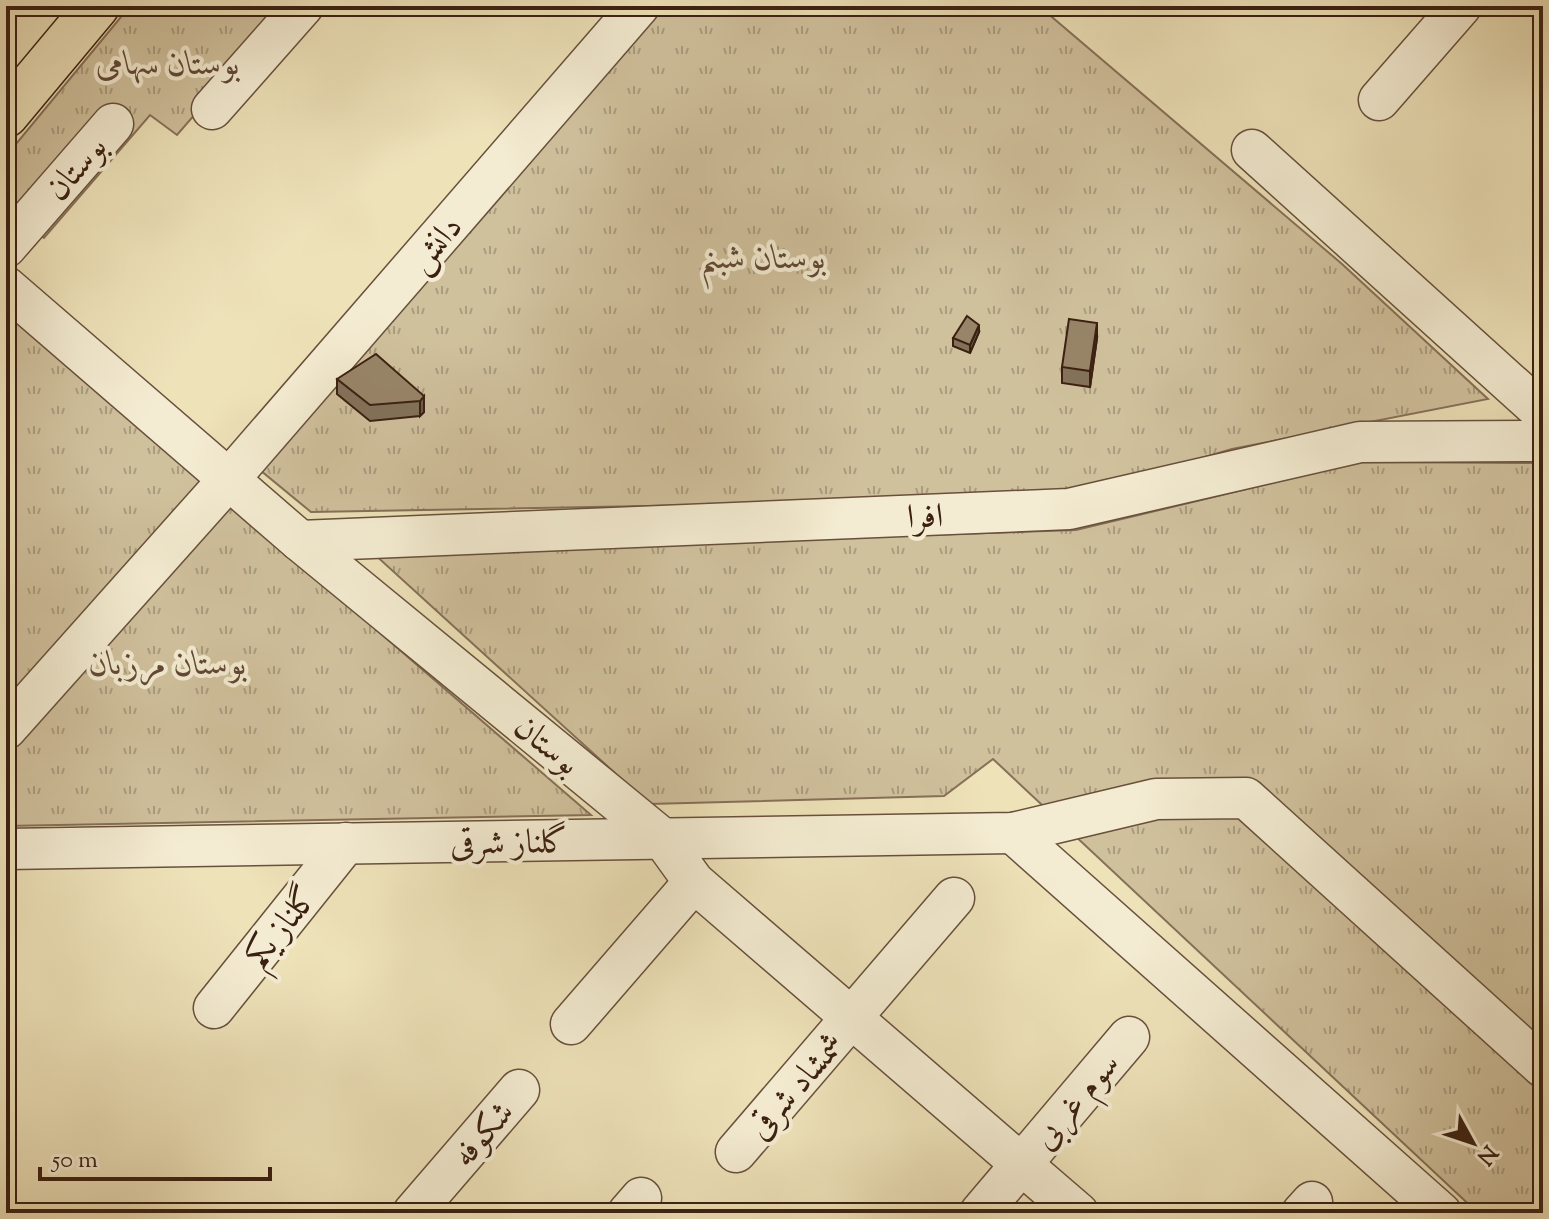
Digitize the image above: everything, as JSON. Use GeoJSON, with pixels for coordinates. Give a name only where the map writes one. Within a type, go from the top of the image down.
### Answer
{"type":"FeatureCollection","features":[{"type":"Feature","properties":{"kind":"highway"},"geometry":{"type":"LineString","coordinates":[[6,115],[97,6]]}},
{"type":"Feature","properties":{"kind":"street"},"geometry":{"type":"LineString","coordinates":[[212,109],[303,6]]}},
{"type":"Feature","properties":{"kind":"street","name":"دانش"},"geometry":{"type":"LineString","coordinates":[[6,729],[229,479],[639,6]]}},
{"type":"Feature","properties":{"kind":"street"},"geometry":{"type":"LineString","coordinates":[[1379,100],[1461,6]]}},
{"type":"Feature","properties":{"kind":"street","name":"بوستان"},"geometry":{"type":"LineString","coordinates":[[6,247],[113,124]]}},
{"type":"Feature","properties":{"kind":"street"},"geometry":{"type":"LineString","coordinates":[[1252,150],[1543,413]]}},
{"type":"Feature","properties":{"kind":"street","name":"بوستان"},"geometry":{"type":"LineString","coordinates":[[6,287],[300,541],[663,839],[694,882],[1078,1213]]}},
{"type":"Feature","properties":{"kind":"street","name":"افرا"},"geometry":{"type":"LineString","coordinates":[[300,541],[1069,509],[1360,442],[1543,441]]}},
{"type":"Feature","properties":{"kind":"street","name":"گلناز شرقی"},"geometry":{"type":"LineString","coordinates":[[6,849],[1013,833],[1156,799],[1246,798],[1543,1067]]}},
{"type":"Feature","properties":{"kind":"street"},"geometry":{"type":"LineString","coordinates":[[1013,833],[1441,1213]]}},
{"type":"Feature","properties":{"kind":"street","name":"گلناز یکم"},"geometry":{"type":"LineString","coordinates":[[214,1008],[346,843]]}},
{"type":"Feature","properties":{"kind":"street"},"geometry":{"type":"LineString","coordinates":[[571,1024],[694,882]]}},
{"type":"Feature","properties":{"kind":"street","name":"شمشاد شرقی"},"geometry":{"type":"LineString","coordinates":[[736,1152],[854,1019],[954,898]]}},
{"type":"Feature","properties":{"kind":"street","name":"سوم غربی"},"geometry":{"type":"LineString","coordinates":[[980,1213],[1129,1037]]}},
{"type":"Feature","properties":{"kind":"street","name":"شکوفه"},"geometry":{"type":"LineString","coordinates":[[413,1213],[519,1090]]}},
{"type":"Feature","properties":{"kind":"green space","name":"بوستان سهامی"},"geometry":{"type":"Polygon","coordinates":[[[130,6],[289,6],[177,135],[150,115],[44,238],[15,216],[6,226],[6,156],[130,6]]]}},
{"type":"Feature","properties":{"kind":"green space","name":"بوستان شبنم"},"geometry":{"type":"Polygon","coordinates":[[[649,6],[1039,6],[1342,264],[1488,399],[1232,449],[1100,488],[758,504],[311,512],[249,461],[649,6]]]}},
{"type":"Feature","properties":{"kind":"green space","name":"بوستان مرزبان"},"geometry":{"type":"Polygon","coordinates":[[[6,310],[591,815],[6,826],[6,310]]]}},
{"type":"Feature","properties":{"kind":"green space"},"geometry":{"type":"Polygon","coordinates":[[[1360,462],[1543,463],[1543,1213],[1478,1213],[993,759],[944,796],[649,804],[373,553],[1076,530],[1360,462]]]}},
{"type":"Feature","properties":{"kind":"building"},"geometry":{"type":"Polygon","coordinates":[[[967,316],[979,325],[970,345],[953,338],[967,316]]]}},
{"type":"Feature","properties":{"kind":"building"},"geometry":{"type":"Polygon","coordinates":[[[1069,319],[1097,323],[1090,371],[1062,367],[1069,319]]]}},
{"type":"Feature","properties":{"kind":"building"},"geometry":{"type":"Polygon","coordinates":[[[6,347],[15,355],[6,365],[6,347]]]}},
{"type":"Feature","properties":{"kind":"building"},"geometry":{"type":"Polygon","coordinates":[[[376,354],[424,396],[420,401],[370,405],[337,379],[376,354]]]}}]}
